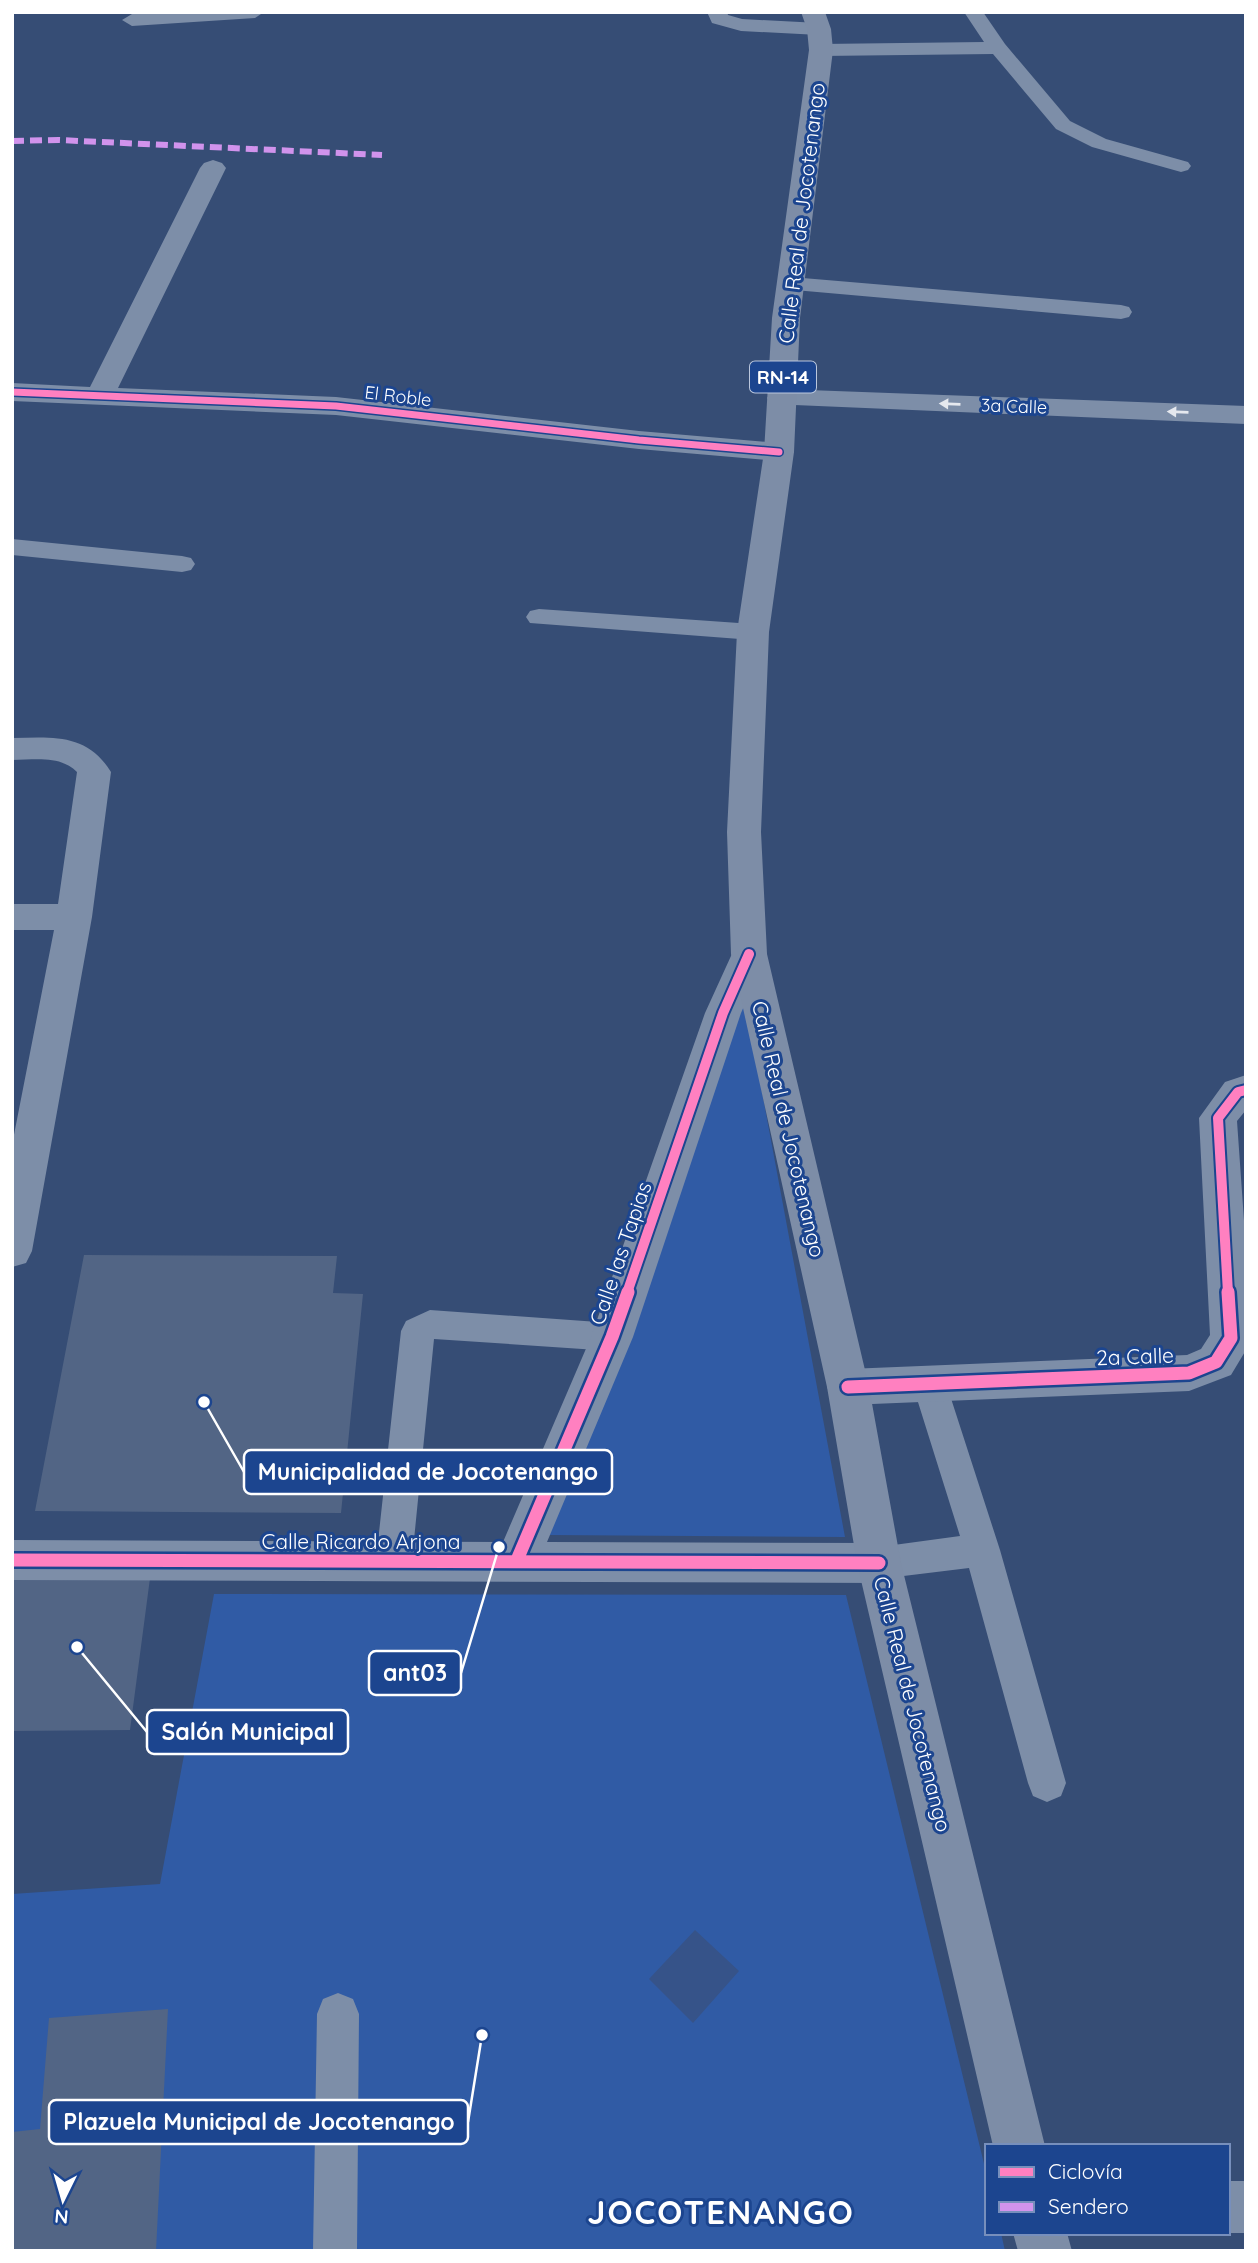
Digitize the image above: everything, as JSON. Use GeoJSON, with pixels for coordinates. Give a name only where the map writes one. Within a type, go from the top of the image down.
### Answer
{"type":"FeatureCollection","features":[{"type":"Feature","properties":{"kind":"main road","name":"Calle Real de Jocotenango"},"geometry":{"type":"LineString","coordinates":[[818,30],[791,284],[779,452],[753,632],[744,832],[749,954],[848,1387],[878,1563],[1019,2144]]}},
{"type":"Feature","properties":{"kind":"street"},"geometry":{"type":"LineString","coordinates":[[99,397],[213,168]]}},
{"type":"Feature","properties":{"kind":"street","name":"El Roble"},"geometry":{"type":"LineString","coordinates":[[12,392],[336,406],[612,437],[779,452]]}},
{"type":"Feature","properties":{"kind":"street","name":"3a Calle"},"geometry":{"type":"LineString","coordinates":[[781,398],[1246,415]]}},
{"type":"Feature","properties":{"kind":"street"},"geometry":{"type":"LineString","coordinates":[[12,749],[62,750],[80,755],[90,762],[94,772],[75,917],[12,1251]]}},
{"type":"Feature","properties":{"kind":"street"},"geometry":{"type":"LineString","coordinates":[[12,917],[75,917]]}},
{"type":"Feature","properties":{"kind":"street","name":"Calle las Tapias"},"geometry":{"type":"LineString","coordinates":[[517,1560],[612,1337],[723,1013],[749,954]]}},
{"type":"Feature","properties":{"kind":"street","name":"2a Calle"},"geometry":{"type":"LineString","coordinates":[[848,1387],[1189,1373],[1216,1362],[1231,1338],[1218,1118],[1238,1092],[1246,1090]]}},
{"type":"Feature","properties":{"kind":"street","name":"Calle Ricardo Arjona"},"geometry":{"type":"LineString","coordinates":[[12,1560],[878,1563]]}},
{"type":"Feature","properties":{"kind":"lane"},"geometry":{"type":"LineString","coordinates":[[132,20],[255,12]]}},
{"type":"Feature","properties":{"kind":"lane"},"geometry":{"type":"LineString","coordinates":[[718,12],[719,19],[741,25],[998,48]]}},
{"type":"Feature","properties":{"kind":"lane"},"geometry":{"type":"LineString","coordinates":[[973,12],[998,48],[1063,125],[1099,143],[1181,166]]}},
{"type":"Feature","properties":{"kind":"lane"},"geometry":{"type":"LineString","coordinates":[[791,284],[1121,312]]}},
{"type":"Feature","properties":{"kind":"lane"},"geometry":{"type":"LineString","coordinates":[[12,547],[182,564]]}},
{"type":"Feature","properties":{"kind":"lane"},"geometry":{"type":"LineString","coordinates":[[539,617],[753,632]]}},
{"type":"Feature","properties":{"kind":"lane"},"geometry":{"type":"LineString","coordinates":[[394,1560],[418,1331],[430,1324],[612,1337]]}},
{"type":"Feature","properties":{"kind":"lane"},"geometry":{"type":"LineString","coordinates":[[929,1383],[982,1550],[1047,1783]]}},
{"type":"Feature","properties":{"kind":"lane"},"geometry":{"type":"LineString","coordinates":[[878,1563],[982,1550]]}},
{"type":"Feature","properties":{"kind":"lane"},"geometry":{"type":"LineString","coordinates":[[335,2251],[338,2014]]}},
{"type":"Feature","properties":{"kind":"shaded area"},"geometry":{"type":"Polygon","coordinates":[[[745,1001],[845,1537],[549,1535],[745,1001]]]}},
{"type":"Feature","properties":{"kind":"shaded area"},"geometry":{"type":"Polygon","coordinates":[[[214,1594],[846,1595],[985,2168],[985,2235],[1001,2235],[1005,2251],[12,2251],[12,1894],[160,1884],[214,1594]]]}},
{"type":"Feature","properties":{"kind":"shaded area"},"geometry":{"type":"Polygon","coordinates":[[[695,1930],[739,1971],[693,2023],[649,1979],[695,1930]]]}},
{"type":"Feature","properties":{"kind":"building"},"geometry":{"type":"Polygon","coordinates":[[[84,1255],[337,1256],[333,1293],[363,1294],[341,1513],[35,1511],[84,1255]]]}},
{"type":"Feature","properties":{"kind":"building"},"geometry":{"type":"Polygon","coordinates":[[[152,1563],[130,1730],[12,1731],[12,1565],[152,1563]]]}},
{"type":"Feature","properties":{"kind":"building"},"geometry":{"type":"Polygon","coordinates":[[[168,2009],[156,2251],[12,2251],[12,2132],[40,2129],[49,2018],[168,2009]]]}},
{"type":"Feature","properties":{"kind":"marked path"},"geometry":{"type":"LineString","coordinates":[[12,141],[59,140],[382,155]]}},
{"type":"Feature","properties":{"kind":"cycle path"},"geometry":{"type":"LineString","coordinates":[[12,392],[336,406],[639,440],[779,452]]}},
{"type":"Feature","properties":{"kind":"cycle path"},"geometry":{"type":"LineString","coordinates":[[517,1560],[612,1337],[723,1013],[749,954]]}},
{"type":"Feature","properties":{"kind":"cycle path"},"geometry":{"type":"LineString","coordinates":[[848,1387],[1189,1373],[1216,1362],[1231,1338],[1218,1118],[1238,1092],[1246,1090]]}},
{"type":"Feature","properties":{"kind":"cycle path"},"geometry":{"type":"LineString","coordinates":[[12,1560],[879,1563]]}},
{"type":"Feature","properties":{"kind":"place","name":"Municipalidad de Jocotenango"},"geometry":{"type":"Point","coordinates":[204,1402]}},
{"type":"Feature","properties":{"kind":"place","name":"ant03"},"geometry":{"type":"Point","coordinates":[499,1547]}},
{"type":"Feature","properties":{"kind":"place","name":"Salón Municipal"},"geometry":{"type":"Point","coordinates":[77,1647]}},
{"type":"Feature","properties":{"kind":"place","name":"Plazuela Municipal de Jocotenango"},"geometry":{"type":"Point","coordinates":[482,2035]}},
{"type":"Feature","properties":{"kind":"district","name":"JOCOTENANGO"},"geometry":{"type":"Point","coordinates":[721,2211]}}]}
